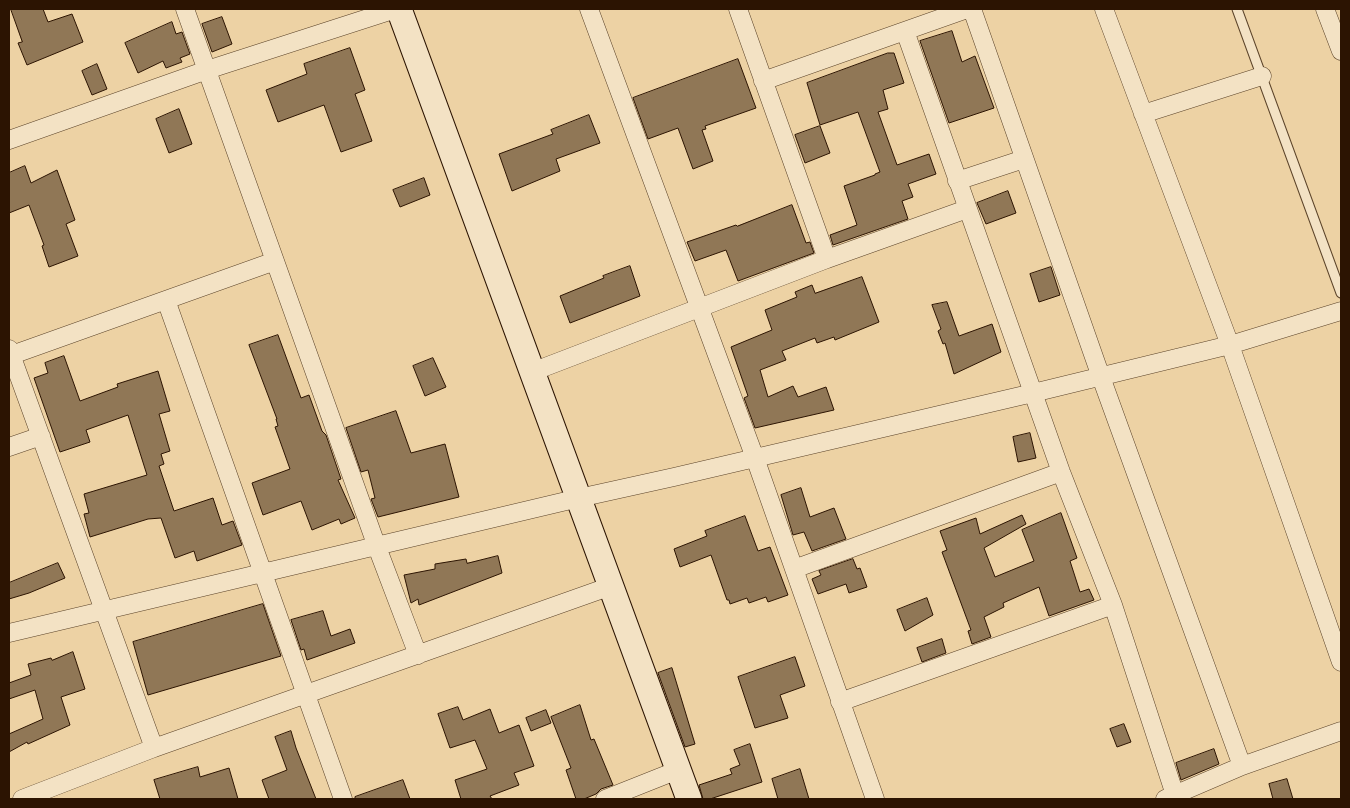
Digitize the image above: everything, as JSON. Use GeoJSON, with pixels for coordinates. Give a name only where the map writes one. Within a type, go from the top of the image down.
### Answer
{"type":"FeatureCollection","features":[{"type":"Feature","properties":{"kind":"street"},"geometry":{"type":"LineString","coordinates":[[185,9],[377,547],[418,655]]}},
{"type":"Feature","properties":{"kind":"street"},"geometry":{"type":"LineString","coordinates":[[9,140],[207,70],[397,9],[689,799]]}},
{"type":"Feature","properties":{"kind":"street"},"geometry":{"type":"LineString","coordinates":[[589,9],[755,458],[875,799]]}},
{"type":"Feature","properties":{"kind":"street"},"geometry":{"type":"LineString","coordinates":[[738,9],[827,259]]}},
{"type":"Feature","properties":{"kind":"street"},"geometry":{"type":"LineString","coordinates":[[763,81],[966,9]]}},
{"type":"Feature","properties":{"kind":"street"},"geometry":{"type":"LineString","coordinates":[[972,9],[1101,377],[1242,766]]}},
{"type":"Feature","properties":{"kind":"street"},"geometry":{"type":"LineString","coordinates":[[1104,9],[1230,345],[1341,662]]}},
{"type":"Feature","properties":{"kind":"street"},"geometry":{"type":"LineString","coordinates":[[1325,9],[1341,52]]}},
{"type":"Feature","properties":{"kind":"street"},"geometry":{"type":"LineString","coordinates":[[905,31],[1061,472],[1113,605],[1170,797],[1242,766],[1341,731]]}},
{"type":"Feature","properties":{"kind":"street"},"geometry":{"type":"LineString","coordinates":[[1143,114],[1262,76]]}},
{"type":"Feature","properties":{"kind":"street"},"geometry":{"type":"LineString","coordinates":[[957,181],[1024,159]]}},
{"type":"Feature","properties":{"kind":"street"},"geometry":{"type":"LineString","coordinates":[[532,372],[827,259],[967,209]]}},
{"type":"Feature","properties":{"kind":"street"},"geometry":{"type":"LineString","coordinates":[[154,748],[9,353],[275,261]]}},
{"type":"Feature","properties":{"kind":"street"},"geometry":{"type":"LineString","coordinates":[[166,300],[343,799]]}},
{"type":"Feature","properties":{"kind":"street"},"geometry":{"type":"LineString","coordinates":[[9,633],[578,498],[1101,377],[1230,345],[1341,311]]}},
{"type":"Feature","properties":{"kind":"street"},"geometry":{"type":"LineString","coordinates":[[9,447],[41,436]]}},
{"type":"Feature","properties":{"kind":"street"},"geometry":{"type":"LineString","coordinates":[[794,569],[1061,472]]}},
{"type":"Feature","properties":{"kind":"street"},"geometry":{"type":"LineString","coordinates":[[22,799],[154,748],[611,586]]}},
{"type":"Feature","properties":{"kind":"street"},"geometry":{"type":"LineString","coordinates":[[840,702],[1113,605]]}},
{"type":"Feature","properties":{"kind":"street"},"geometry":{"type":"LineString","coordinates":[[605,799],[678,770]]}},
{"type":"Feature","properties":{"kind":"lane"},"geometry":{"type":"LineString","coordinates":[[1237,9],[1341,293]]}},
{"type":"Feature","properties":{"kind":"building"},"geometry":{"type":"Polygon","coordinates":[[[11,9],[43,9],[48,22],[72,14],[83,42],[27,65],[18,43],[22,42],[11,9]]]}},
{"type":"Feature","properties":{"kind":"building"},"geometry":{"type":"Polygon","coordinates":[[[222,17],[232,44],[212,52],[202,24],[222,17]]]}},
{"type":"Feature","properties":{"kind":"building"},"geometry":{"type":"Polygon","coordinates":[[[172,22],[176,34],[182,32],[190,54],[180,58],[182,62],[166,68],[163,61],[138,73],[125,43],[172,22]]]}},
{"type":"Feature","properties":{"kind":"building"},"geometry":{"type":"Polygon","coordinates":[[[952,31],[962,62],[975,56],[994,108],[949,123],[920,41],[952,31]]]}},
{"type":"Feature","properties":{"kind":"building"},"geometry":{"type":"Polygon","coordinates":[[[350,48],[365,90],[355,94],[372,141],[341,152],[324,105],[278,122],[266,90],[307,74],[304,64],[350,48]]]}},
{"type":"Feature","properties":{"kind":"building"},"geometry":{"type":"Polygon","coordinates":[[[888,53],[894,53],[904,83],[883,90],[888,109],[878,112],[897,165],[929,154],[936,174],[908,184],[913,197],[902,201],[908,219],[833,245],[830,235],[857,225],[844,186],[880,172],[858,112],[820,125],[807,83],[888,53]]]}},
{"type":"Feature","properties":{"kind":"building"},"geometry":{"type":"Polygon","coordinates":[[[738,59],[756,108],[705,126],[706,129],[702,130],[713,161],[693,169],[678,128],[648,139],[633,98],[738,59]]]}},
{"type":"Feature","properties":{"kind":"building"},"geometry":{"type":"Polygon","coordinates":[[[97,64],[107,89],[92,95],[82,71],[97,64]]]}},
{"type":"Feature","properties":{"kind":"building"},"geometry":{"type":"Polygon","coordinates":[[[179,109],[192,144],[169,153],[156,119],[179,109]]]}},
{"type":"Feature","properties":{"kind":"building"},"geometry":{"type":"Polygon","coordinates":[[[589,115],[600,143],[556,159],[560,171],[512,191],[499,154],[553,134],[551,130],[589,115]]]}},
{"type":"Feature","properties":{"kind":"building"},"geometry":{"type":"Polygon","coordinates":[[[820,126],[830,153],[805,163],[795,135],[820,126]]]}},
{"type":"Feature","properties":{"kind":"building"},"geometry":{"type":"Polygon","coordinates":[[[25,166],[31,183],[57,170],[75,220],[66,224],[78,256],[49,267],[42,246],[44,245],[29,205],[9,213],[9,173],[25,166]]]}},
{"type":"Feature","properties":{"kind":"building"},"geometry":{"type":"Polygon","coordinates":[[[424,178],[430,195],[400,207],[393,190],[424,178]]]}},
{"type":"Feature","properties":{"kind":"building"},"geometry":{"type":"Polygon","coordinates":[[[1008,191],[1016,213],[986,224],[977,203],[1008,191]]]}},
{"type":"Feature","properties":{"kind":"building"},"geometry":{"type":"Polygon","coordinates":[[[792,205],[806,243],[810,242],[814,253],[738,281],[726,250],[695,261],[687,242],[737,226],[792,205]]]}},
{"type":"Feature","properties":{"kind":"building"},"geometry":{"type":"Polygon","coordinates":[[[630,266],[640,296],[570,323],[560,296],[630,266]]]}},
{"type":"Feature","properties":{"kind":"building"},"geometry":{"type":"Polygon","coordinates":[[[1051,267],[1060,295],[1039,302],[1030,274],[1051,267]]]}},
{"type":"Feature","properties":{"kind":"building"},"geometry":{"type":"Polygon","coordinates":[[[862,277],[879,322],[835,340],[834,337],[817,343],[815,338],[782,351],[786,360],[760,370],[768,397],[793,386],[798,397],[826,387],[834,410],[755,428],[744,398],[748,396],[731,347],[772,330],[765,310],[797,297],[795,292],[812,285],[815,293],[862,277]]]}},
{"type":"Feature","properties":{"kind":"building"},"geometry":{"type":"Polygon","coordinates":[[[947,302],[959,336],[992,324],[1001,352],[954,374],[945,343],[943,344],[938,331],[941,329],[932,305],[947,302]]]}},
{"type":"Feature","properties":{"kind":"building"},"geometry":{"type":"Polygon","coordinates":[[[278,335],[301,398],[309,395],[322,431],[326,435],[341,479],[338,480],[355,518],[341,524],[339,519],[312,530],[301,501],[263,515],[252,483],[290,469],[275,427],[278,426],[277,419],[249,345],[278,335]]]}},
{"type":"Feature","properties":{"kind":"building"},"geometry":{"type":"Polygon","coordinates":[[[64,356],[80,401],[118,387],[117,384],[158,371],[170,411],[159,414],[170,451],[161,454],[164,464],[159,466],[174,511],[213,498],[222,525],[233,521],[242,545],[197,561],[194,551],[175,558],[161,518],[148,519],[90,537],[84,514],[89,513],[84,494],[147,475],[128,415],[86,430],[90,442],[60,452],[34,378],[48,373],[45,363],[64,356]]]}},
{"type":"Feature","properties":{"kind":"building"},"geometry":{"type":"Polygon","coordinates":[[[433,358],[446,387],[425,396],[413,366],[433,358]]]}},
{"type":"Feature","properties":{"kind":"building"},"geometry":{"type":"Polygon","coordinates":[[[396,411],[411,453],[445,444],[459,497],[378,517],[371,499],[375,498],[368,470],[361,472],[346,428],[396,411]]]}},
{"type":"Feature","properties":{"kind":"building"},"geometry":{"type":"Polygon","coordinates":[[[1030,433],[1036,458],[1018,462],[1013,437],[1030,433]]]}},
{"type":"Feature","properties":{"kind":"building"},"geometry":{"type":"Polygon","coordinates":[[[801,488],[810,517],[834,508],[846,539],[812,551],[804,532],[793,535],[781,495],[801,488]]]}},
{"type":"Feature","properties":{"kind":"building"},"geometry":{"type":"Polygon","coordinates":[[[1061,513],[1077,558],[1070,561],[1080,592],[1089,589],[1094,600],[1049,616],[1039,587],[1003,603],[1004,607],[984,617],[991,637],[972,644],[968,631],[971,630],[942,552],[947,550],[940,531],[976,518],[980,534],[1022,515],[1026,524],[984,548],[995,577],[1034,561],[1022,530],[1061,513]]]}},
{"type":"Feature","properties":{"kind":"building"},"geometry":{"type":"Polygon","coordinates":[[[745,516],[758,551],[770,547],[788,595],[768,602],[766,597],[749,603],[747,598],[730,604],[711,555],[680,567],[674,549],[707,536],[705,531],[745,516]]]}},
{"type":"Feature","properties":{"kind":"building"},"geometry":{"type":"Polygon","coordinates":[[[498,556],[502,573],[419,605],[418,599],[411,603],[404,575],[435,569],[435,564],[466,559],[467,563],[498,556]]]}},
{"type":"Feature","properties":{"kind":"building"},"geometry":{"type":"Polygon","coordinates":[[[853,559],[857,569],[860,568],[867,587],[849,593],[846,584],[818,594],[812,579],[821,575],[819,571],[853,559]]]}},
{"type":"Feature","properties":{"kind":"building"},"geometry":{"type":"Polygon","coordinates":[[[58,563],[65,578],[9,599],[9,583],[58,563]]]}},
{"type":"Feature","properties":{"kind":"building"},"geometry":{"type":"Polygon","coordinates":[[[927,598],[933,615],[905,631],[897,610],[927,598]]]}},
{"type":"Feature","properties":{"kind":"building"},"geometry":{"type":"Polygon","coordinates":[[[263,604],[281,656],[148,695],[133,642],[263,604]]]}},
{"type":"Feature","properties":{"kind":"building"},"geometry":{"type":"Polygon","coordinates":[[[323,611],[331,636],[350,629],[355,643],[307,660],[304,649],[301,650],[291,620],[323,611]]]}},
{"type":"Feature","properties":{"kind":"building"},"geometry":{"type":"Polygon","coordinates":[[[942,639],[946,653],[922,662],[917,648],[942,639]]]}},
{"type":"Feature","properties":{"kind":"building"},"geometry":{"type":"Polygon","coordinates":[[[73,652],[85,689],[61,697],[70,725],[28,744],[27,742],[9,752],[9,734],[43,719],[35,690],[9,699],[9,683],[31,675],[28,664],[51,658],[52,660],[73,652]]]}},
{"type":"Feature","properties":{"kind":"building"},"geometry":{"type":"Polygon","coordinates":[[[795,657],[805,686],[780,695],[788,718],[755,728],[738,677],[795,657]]]}},
{"type":"Feature","properties":{"kind":"building"},"geometry":{"type":"Polygon","coordinates":[[[672,668],[695,744],[685,747],[658,673],[672,668]]]}},
{"type":"Feature","properties":{"kind":"building"},"geometry":{"type":"Polygon","coordinates":[[[580,705],[591,740],[594,739],[613,785],[601,789],[596,794],[584,799],[576,799],[566,770],[571,768],[551,717],[580,705]]]}},
{"type":"Feature","properties":{"kind":"building"},"geometry":{"type":"Polygon","coordinates":[[[458,707],[463,720],[490,709],[499,733],[519,725],[534,766],[514,773],[519,785],[490,796],[492,799],[461,799],[455,780],[487,769],[475,740],[450,748],[438,714],[458,707]]]}},
{"type":"Feature","properties":{"kind":"building"},"geometry":{"type":"Polygon","coordinates":[[[546,710],[551,723],[531,731],[526,718],[546,710]]]}},
{"type":"Feature","properties":{"kind":"building"},"geometry":{"type":"Polygon","coordinates":[[[1124,724],[1131,742],[1117,747],[1110,729],[1124,724]]]}},
{"type":"Feature","properties":{"kind":"building"},"geometry":{"type":"Polygon","coordinates":[[[291,731],[316,799],[269,799],[262,780],[287,770],[275,737],[291,731]]]}},
{"type":"Feature","properties":{"kind":"building"},"geometry":{"type":"Polygon","coordinates":[[[750,744],[762,782],[710,799],[703,799],[699,785],[732,774],[730,769],[740,765],[734,750],[750,744]]]}},
{"type":"Feature","properties":{"kind":"building"},"geometry":{"type":"Polygon","coordinates":[[[1214,749],[1219,764],[1181,780],[1176,763],[1214,749]]]}},
{"type":"Feature","properties":{"kind":"building"},"geometry":{"type":"Polygon","coordinates":[[[198,767],[200,777],[229,768],[238,799],[160,799],[154,780],[198,767]]]}},
{"type":"Feature","properties":{"kind":"building"},"geometry":{"type":"Polygon","coordinates":[[[800,769],[809,799],[778,799],[772,779],[800,769]]]}},
{"type":"Feature","properties":{"kind":"building"},"geometry":{"type":"Polygon","coordinates":[[[1287,779],[1293,799],[1273,799],[1269,784],[1287,779]]]}},
{"type":"Feature","properties":{"kind":"building"},"geometry":{"type":"Polygon","coordinates":[[[403,780],[410,799],[355,799],[355,797],[403,780]]]}}]}
